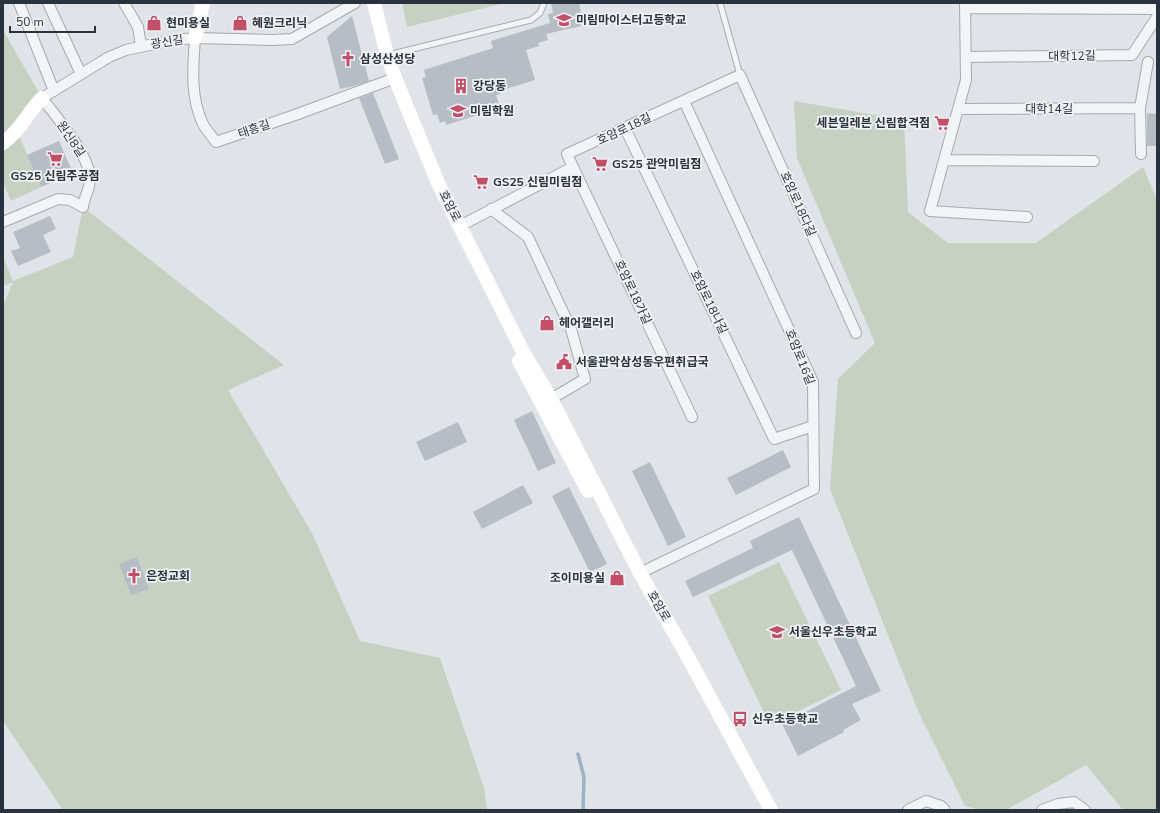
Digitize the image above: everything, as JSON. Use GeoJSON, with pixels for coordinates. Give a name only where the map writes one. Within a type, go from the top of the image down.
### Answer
{"type":"FeatureCollection","features":[{"type":"Feature","properties":{"kind":"main road"},"geometry":{"type":"LineString","coordinates":[[195,38],[204,3]]}},
{"type":"Feature","properties":{"kind":"main road"},"geometry":{"type":"LineString","coordinates":[[366,3],[432,187],[529,381],[649,606],[764,810]]}},
{"type":"Feature","properties":{"kind":"main road","name":"호암로"},"geometry":{"type":"LineString","coordinates":[[374,3],[392,79],[438,183],[522,350],[551,399],[640,573],[690,659],[772,810]]}},
{"type":"Feature","properties":{"kind":"main road","name":"광신길"},"geometry":{"type":"LineString","coordinates":[[3,143],[16,131],[42,98]]}},
{"type":"Feature","properties":{"kind":"street"},"geometry":{"type":"LineString","coordinates":[[19,3],[54,91]]}},
{"type":"Feature","properties":{"kind":"street"},"geometry":{"type":"LineString","coordinates":[[48,3],[80,74]]}},
{"type":"Feature","properties":{"kind":"street"},"geometry":{"type":"LineString","coordinates":[[124,3],[138,27],[141,46]]}},
{"type":"Feature","properties":{"kind":"street","name":"광신길"},"geometry":{"type":"LineString","coordinates":[[42,98],[117,52],[173,40],[195,38],[272,40],[292,39],[355,3]]}},
{"type":"Feature","properties":{"kind":"street"},"geometry":{"type":"LineString","coordinates":[[1027,217],[930,211],[966,80],[965,6],[1157,9]]}},
{"type":"Feature","properties":{"kind":"street","name":"대학12길"},"geometry":{"type":"LineString","coordinates":[[966,57],[1132,55],[1157,17]]}},
{"type":"Feature","properties":{"kind":"street","name":"태흥길"},"geometry":{"type":"LineString","coordinates":[[195,38],[192,81],[196,104],[203,125],[216,142],[295,115],[392,79]]}},
{"type":"Feature","properties":{"kind":"street"},"geometry":{"type":"LineString","coordinates":[[1141,154],[1140,108],[1148,62]]}},
{"type":"Feature","properties":{"kind":"street","name":"호암로18길"},"geometry":{"type":"LineString","coordinates":[[573,167],[567,154],[740,75]]}},
{"type":"Feature","properties":{"kind":"street","name":"호암로18다길"},"geometry":{"type":"LineString","coordinates":[[740,75],[856,333]]}},
{"type":"Feature","properties":{"kind":"street","name":"원신8길"},"geometry":{"type":"LineString","coordinates":[[3,222],[58,199],[70,200],[83,206],[84,199],[90,186],[90,176],[85,159],[42,98]]}},
{"type":"Feature","properties":{"kind":"street","name":"호암로16길"},"geometry":{"type":"LineString","coordinates":[[640,573],[814,489],[813,382],[684,101]]}},
{"type":"Feature","properties":{"kind":"street","name":"대학14길"},"geometry":{"type":"LineString","coordinates":[[958,109],[1140,108]]}},
{"type":"Feature","properties":{"kind":"street","name":"호암로18나길"},"geometry":{"type":"LineString","coordinates":[[625,128],[774,439],[813,426]]}},
{"type":"Feature","properties":{"kind":"street"},"geometry":{"type":"LineString","coordinates":[[944,160],[1094,161]]}},
{"type":"Feature","properties":{"kind":"street"},"geometry":{"type":"LineString","coordinates":[[460,226],[573,167]]}},
{"type":"Feature","properties":{"kind":"street","name":"호암로18가길"},"geometry":{"type":"LineString","coordinates":[[573,167],[692,417]]}},
{"type":"Feature","properties":{"kind":"street"},"geometry":{"type":"LineString","coordinates":[[491,209],[528,237],[571,329],[585,379],[551,399]]}},
{"type":"Feature","properties":{"kind":"street"},"geometry":{"type":"LineString","coordinates":[[908,810],[926,801],[941,806],[945,810]]}},
{"type":"Feature","properties":{"kind":"street"},"geometry":{"type":"LineString","coordinates":[[1042,810],[1058,804],[1074,802],[1085,810]]}},
{"type":"Feature","properties":{"kind":"lane"},"geometry":{"type":"LineString","coordinates":[[387,55],[531,20],[540,13],[544,3]]}},
{"type":"Feature","properties":{"kind":"lane"},"geometry":{"type":"LineString","coordinates":[[720,3],[740,75]]}},
{"type":"Feature","properties":{"kind":"green space"},"geometry":{"type":"Polygon","coordinates":[[[402,3],[505,3],[407,27],[402,3]]]}},
{"type":"Feature","properties":{"kind":"green space"},"geometry":{"type":"Polygon","coordinates":[[[3,30],[42,98],[17,131],[41,187],[11,201],[3,182],[3,30]]]}},
{"type":"Feature","properties":{"kind":"green space"},"geometry":{"type":"Polygon","coordinates":[[[794,101],[904,120],[908,212],[948,243],[1036,243],[1143,167],[1157,200],[1157,810],[1123,810],[1086,765],[1006,810],[981,810],[965,806],[918,711],[830,489],[838,379],[875,343],[797,158],[794,101]]]}},
{"type":"Feature","properties":{"kind":"green space"},"geometry":{"type":"Polygon","coordinates":[[[83,207],[284,365],[228,390],[313,535],[360,641],[440,658],[484,788],[487,810],[63,810],[3,721],[3,306],[13,282],[3,286],[3,257],[13,281],[73,257],[83,207]]]}},
{"type":"Feature","properties":{"kind":"green space"},"geometry":{"type":"Polygon","coordinates":[[[779,562],[841,690],[770,725],[708,596],[779,562]]]}},
{"type":"Feature","properties":{"kind":"building"},"geometry":{"type":"Polygon","coordinates":[[[551,3],[579,3],[581,12],[578,13],[581,26],[546,34],[548,40],[538,43],[539,46],[526,50],[535,80],[499,91],[500,94],[496,95],[499,104],[496,105],[497,109],[446,125],[445,121],[440,123],[437,114],[433,115],[422,78],[426,77],[424,70],[493,48],[491,41],[550,23],[548,14],[553,13],[551,3]]]}},
{"type":"Feature","properties":{"kind":"building","name":"삼성산성당"},"geometry":{"type":"Polygon","coordinates":[[[352,16],[369,81],[340,89],[327,37],[352,16]]]}},
{"type":"Feature","properties":{"kind":"building"},"geometry":{"type":"Polygon","coordinates":[[[373,93],[399,159],[385,164],[359,98],[373,93]]]}},
{"type":"Feature","properties":{"kind":"building"},"geometry":{"type":"Polygon","coordinates":[[[1147,113],[1157,114],[1157,146],[1147,146],[1147,113]]]}},
{"type":"Feature","properties":{"kind":"building"},"geometry":{"type":"Polygon","coordinates":[[[59,141],[73,173],[41,187],[27,155],[59,141]]]}},
{"type":"Feature","properties":{"kind":"building"},"geometry":{"type":"Polygon","coordinates":[[[50,216],[56,229],[43,235],[51,252],[18,266],[11,251],[20,248],[13,232],[50,216]]]}},
{"type":"Feature","properties":{"kind":"building"},"geometry":{"type":"Polygon","coordinates":[[[532,411],[556,463],[538,471],[514,420],[532,411]]]}},
{"type":"Feature","properties":{"kind":"building"},"geometry":{"type":"Polygon","coordinates":[[[458,422],[467,442],[425,461],[416,442],[458,422]]]}},
{"type":"Feature","properties":{"kind":"building"},"geometry":{"type":"Polygon","coordinates":[[[783,450],[791,467],[736,495],[727,478],[783,450]]]}},
{"type":"Feature","properties":{"kind":"building"},"geometry":{"type":"Polygon","coordinates":[[[650,462],[686,537],[668,546],[632,471],[650,462]]]}},
{"type":"Feature","properties":{"kind":"building"},"geometry":{"type":"Polygon","coordinates":[[[523,485],[533,503],[482,529],[473,512],[523,485]]]}},
{"type":"Feature","properties":{"kind":"building"},"geometry":{"type":"Polygon","coordinates":[[[569,487],[607,564],[590,572],[552,496],[569,487]]]}},
{"type":"Feature","properties":{"kind":"building"},"geometry":{"type":"Polygon","coordinates":[[[799,517],[881,691],[852,704],[861,720],[843,730],[844,732],[798,756],[782,724],[856,686],[792,550],[693,597],[685,581],[753,548],[750,541],[799,517]]]}},
{"type":"Feature","properties":{"kind":"building","name":"은정교회"},"geometry":{"type":"Polygon","coordinates":[[[137,557],[149,589],[131,595],[119,564],[137,557]]]}},
{"type":"Feature","properties":{"kind":"waterway"},"geometry":{"type":"LineString","coordinates":[[578,754],[584,777],[583,810]]}},
{"type":"Feature","properties":{"kind":"place","name":"미림마이스터고등학교"},"geometry":{"type":"Point","coordinates":[564,20]}},
{"type":"Feature","properties":{"kind":"place","name":"현미용실"},"geometry":{"type":"Point","coordinates":[154,23]}},
{"type":"Feature","properties":{"kind":"place","name":"혜원크리닉"},"geometry":{"type":"Point","coordinates":[240,23]}},
{"type":"Feature","properties":{"kind":"place","name":"삼성산성당"},"geometry":{"type":"Point","coordinates":[348,59]}},
{"type":"Feature","properties":{"kind":"place","name":"강당동"},"geometry":{"type":"Point","coordinates":[461,86]}},
{"type":"Feature","properties":{"kind":"place","name":"미림학원"},"geometry":{"type":"Point","coordinates":[458,111]}},
{"type":"Feature","properties":{"kind":"place","name":"세븐일레븐 신림합격점"},"geometry":{"type":"Point","coordinates":[942,123]}},
{"type":"Feature","properties":{"kind":"place","name":"GS25 신림주공점"},"geometry":{"type":"Point","coordinates":[55,159]}},
{"type":"Feature","properties":{"kind":"place","name":"GS25 관악미림점"},"geometry":{"type":"Point","coordinates":[600,164]}},
{"type":"Feature","properties":{"kind":"place","name":"GS25 신림미림점"},"geometry":{"type":"Point","coordinates":[481,182]}},
{"type":"Feature","properties":{"kind":"place","name":"헤어갤러리"},"geometry":{"type":"Point","coordinates":[547,323]}},
{"type":"Feature","properties":{"kind":"place","name":"서울관악삼성동우편취급국"},"geometry":{"type":"Point","coordinates":[564,362]}},
{"type":"Feature","properties":{"kind":"place","name":"은정교회"},"geometry":{"type":"Point","coordinates":[134,576]}},
{"type":"Feature","properties":{"kind":"place","name":"조이미용실"},"geometry":{"type":"Point","coordinates":[617,578]}},
{"type":"Feature","properties":{"kind":"place","name":"서울신우초등학교"},"geometry":{"type":"Point","coordinates":[777,632]}},
{"type":"Feature","properties":{"kind":"place","name":"신우초등학교"},"geometry":{"type":"Point","coordinates":[740,719]}}]}
